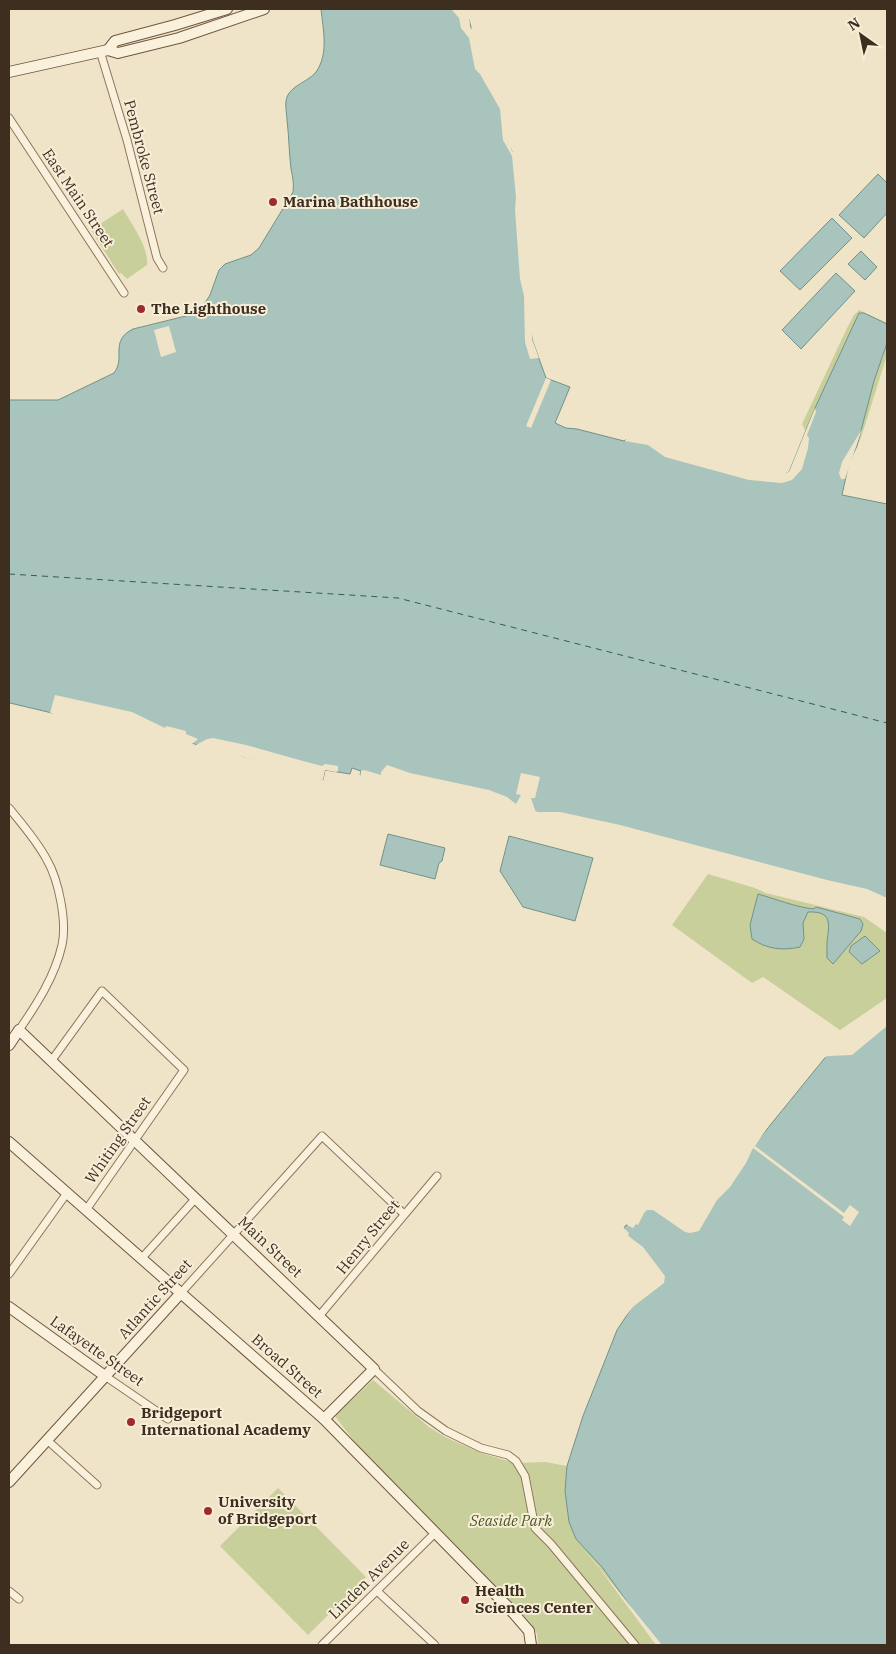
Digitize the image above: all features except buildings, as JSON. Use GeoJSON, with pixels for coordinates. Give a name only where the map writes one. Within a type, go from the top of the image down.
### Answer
{"type":"FeatureCollection","features":[{"type":"Feature","properties":{"kind":"street"},"geometry":{"type":"LineString","coordinates":[[104,50],[115,41],[227,9]]}},
{"type":"Feature","properties":{"kind":"street"},"geometry":{"type":"LineString","coordinates":[[9,72],[104,50],[118,53],[179,38],[264,9]]}},
{"type":"Feature","properties":{"kind":"street","name":"Pembroke Street"},"geometry":{"type":"LineString","coordinates":[[104,50],[157,258],[163,268]]}},
{"type":"Feature","properties":{"kind":"street","name":"East Main Street"},"geometry":{"type":"LineString","coordinates":[[9,118],[124,293]]}},
{"type":"Feature","properties":{"kind":"street"},"geometry":{"type":"LineString","coordinates":[[9,808],[41,849],[54,874],[59,892],[62,922],[62,944],[48,984],[9,1045]]}},
{"type":"Feature","properties":{"kind":"street","name":"Whiting Street"},"geometry":{"type":"LineString","coordinates":[[52,1060],[102,991],[184,1070],[86,1210]]}},
{"type":"Feature","properties":{"kind":"street","name":"Main Street"},"geometry":{"type":"LineString","coordinates":[[19,1030],[320,1315],[418,1411],[446,1432],[481,1448],[508,1455],[516,1461],[525,1476],[535,1528],[551,1544],[633,1645]]}},
{"type":"Feature","properties":{"kind":"street","name":"Atlantic Street"},"geometry":{"type":"LineString","coordinates":[[9,1482],[322,1136],[404,1214]]}},
{"type":"Feature","properties":{"kind":"street","name":"Broad Street"},"geometry":{"type":"LineString","coordinates":[[9,1142],[324,1419],[529,1631],[531,1645]]}},
{"type":"Feature","properties":{"kind":"street","name":"Henry Street"},"geometry":{"type":"LineString","coordinates":[[320,1315],[437,1176]]}},
{"type":"Feature","properties":{"kind":"street"},"geometry":{"type":"LineString","coordinates":[[9,1274],[67,1193]]}},
{"type":"Feature","properties":{"kind":"street"},"geometry":{"type":"LineString","coordinates":[[141,1259],[196,1198]]}},
{"type":"Feature","properties":{"kind":"street","name":"Lafayette Street"},"geometry":{"type":"LineString","coordinates":[[9,1308],[168,1419]]}},
{"type":"Feature","properties":{"kind":"street"},"geometry":{"type":"LineString","coordinates":[[324,1419],[374,1369]]}},
{"type":"Feature","properties":{"kind":"street"},"geometry":{"type":"LineString","coordinates":[[47,1440],[96,1485]]}},
{"type":"Feature","properties":{"kind":"street","name":"Linden Avenue"},"geometry":{"type":"LineString","coordinates":[[322,1645],[435,1533]]}},
{"type":"Feature","properties":{"kind":"street"},"geometry":{"type":"LineString","coordinates":[[9,1591],[19,1599]]}},
{"type":"Feature","properties":{"kind":"street"},"geometry":{"type":"LineString","coordinates":[[377,1591],[435,1645]]}},
{"type":"Feature","properties":{"kind":"green space"},"geometry":{"type":"Polygon","coordinates":[[[123,209],[143,244],[147,258],[147,265],[127,279],[121,273],[119,274],[91,230],[123,209]]]}},
{"type":"Feature","properties":{"kind":"green space"},"geometry":{"type":"Polygon","coordinates":[[[859,310],[887,323],[887,355],[861,438],[857,446],[846,453],[809,438],[802,424],[847,328],[859,310]]]}},
{"type":"Feature","properties":{"kind":"green space"},"geometry":{"type":"Polygon","coordinates":[[[708,874],[766,893],[864,917],[887,933],[887,998],[840,1030],[763,977],[752,983],[672,925],[708,874]]]}},
{"type":"Feature","properties":{"kind":"green space","name":"Seaside Park"},"geometry":{"type":"Polygon","coordinates":[[[373,1380],[429,1427],[445,1437],[481,1453],[515,1463],[545,1462],[567,1466],[565,1491],[569,1522],[576,1538],[602,1567],[658,1645],[538,1645],[537,1634],[530,1622],[357,1445],[335,1416],[373,1380]]]}},
{"type":"Feature","properties":{"kind":"green space"},"geometry":{"type":"Polygon","coordinates":[[[278,1488],[366,1577],[308,1635],[220,1546],[278,1488]]]}},
{"type":"Feature","properties":{"kind":"water"},"geometry":{"type":"Polygon","coordinates":[[[321,9],[458,9],[469,19],[482,74],[500,103],[505,136],[514,156],[532,339],[546,378],[570,387],[555,423],[566,428],[624,441],[630,436],[664,451],[775,478],[789,472],[815,408],[859,313],[864,313],[887,324],[887,343],[874,381],[857,446],[849,463],[842,495],[887,504],[887,918],[875,908],[531,817],[530,805],[524,802],[516,810],[360,775],[361,771],[352,768],[350,774],[325,770],[323,780],[311,774],[163,736],[124,718],[60,708],[52,713],[10,703],[9,400],[58,400],[114,373],[119,361],[120,344],[126,334],[133,329],[194,314],[203,306],[210,295],[219,270],[225,264],[251,255],[259,248],[293,192],[286,101],[290,92],[312,76],[320,65],[324,49],[321,9]]]}},
{"type":"Feature","properties":{"kind":"water"},"geometry":{"type":"Polygon","coordinates":[[[878,174],[887,183],[887,213],[864,238],[839,215],[878,174]]]}},
{"type":"Feature","properties":{"kind":"water"},"geometry":{"type":"Polygon","coordinates":[[[832,218],[852,238],[800,290],[780,271],[832,218]]]}},
{"type":"Feature","properties":{"kind":"water"},"geometry":{"type":"Polygon","coordinates":[[[861,251],[877,267],[865,280],[848,264],[861,251]]]}},
{"type":"Feature","properties":{"kind":"water"},"geometry":{"type":"Polygon","coordinates":[[[836,273],[855,291],[801,349],[782,330],[836,273]]]}},
{"type":"Feature","properties":{"kind":"water"},"geometry":{"type":"Polygon","coordinates":[[[388,834],[445,848],[435,879],[380,865],[388,834]]]}},
{"type":"Feature","properties":{"kind":"water"},"geometry":{"type":"Polygon","coordinates":[[[509,836],[593,858],[575,921],[523,907],[500,871],[509,836]]]}},
{"type":"Feature","properties":{"kind":"water"},"geometry":{"type":"Polygon","coordinates":[[[758,894],[800,907],[814,909],[816,907],[860,919],[863,924],[861,931],[833,964],[827,958],[828,920],[826,916],[816,912],[808,912],[803,923],[804,939],[800,947],[781,949],[763,945],[752,939],[750,925],[758,894]]]}},
{"type":"Feature","properties":{"kind":"water"},"geometry":{"type":"Polygon","coordinates":[[[865,936],[880,951],[862,964],[849,952],[851,946],[865,936]]]}},
{"type":"Feature","properties":{"kind":"water"},"geometry":{"type":"Polygon","coordinates":[[[887,1013],[887,1645],[658,1645],[602,1567],[576,1539],[569,1522],[565,1491],[567,1466],[583,1416],[617,1330],[639,1297],[654,1269],[641,1260],[624,1228],[626,1225],[629,1225],[648,1201],[688,1227],[693,1225],[750,1150],[828,1054],[887,1013]]]}},
{"type":"Feature","properties":{"kind":"pier"},"geometry":{"type":"Polygon","coordinates":[[[462,9],[469,12],[470,27],[474,32],[484,73],[502,102],[506,116],[507,135],[512,151],[516,156],[524,218],[532,313],[532,339],[539,358],[530,359],[525,342],[524,296],[520,279],[512,156],[503,140],[500,109],[480,74],[475,69],[469,38],[461,28],[459,18],[452,10],[462,9]]]}},
{"type":"Feature","properties":{"kind":"pier"},"geometry":{"type":"Polygon","coordinates":[[[169,326],[176,352],[161,357],[154,330],[169,326]]]}},
{"type":"Feature","properties":{"kind":"pier"},"geometry":{"type":"Polygon","coordinates":[[[546,378],[551,380],[531,428],[526,426],[546,378]]]}},
{"type":"Feature","properties":{"kind":"pier"},"geometry":{"type":"Polygon","coordinates":[[[815,408],[816,412],[807,435],[809,438],[808,448],[802,469],[792,480],[782,483],[749,480],[665,457],[648,445],[625,441],[630,434],[660,441],[666,449],[775,475],[789,472],[815,408]]]}},
{"type":"Feature","properties":{"kind":"pier"},"geometry":{"type":"Polygon","coordinates":[[[862,429],[845,479],[841,479],[839,473],[842,462],[862,429]]]}},
{"type":"Feature","properties":{"kind":"pier"},"geometry":{"type":"Polygon","coordinates":[[[55,695],[132,712],[165,728],[166,726],[186,731],[186,734],[198,739],[192,744],[196,745],[213,738],[322,766],[325,764],[338,766],[338,771],[325,770],[323,780],[315,779],[243,757],[223,755],[147,735],[134,729],[121,718],[116,718],[113,722],[60,710],[56,713],[50,713],[55,695]]]}},
{"type":"Feature","properties":{"kind":"pier"},"geometry":{"type":"Polygon","coordinates":[[[387,765],[410,773],[489,790],[507,797],[516,804],[521,795],[516,794],[521,773],[540,777],[535,798],[531,798],[537,812],[560,812],[620,825],[867,889],[887,898],[887,920],[874,910],[530,820],[527,805],[524,805],[511,815],[512,813],[391,783],[381,783],[360,778],[361,771],[364,770],[381,775],[381,772],[387,765]]]}},
{"type":"Feature","properties":{"kind":"pier"},"geometry":{"type":"Polygon","coordinates":[[[887,1011],[887,1026],[852,1055],[828,1056],[821,1059],[827,1052],[887,1011]]]}},
{"type":"Feature","properties":{"kind":"pier"},"geometry":{"type":"Polygon","coordinates":[[[773,1119],[755,1146],[844,1213],[850,1205],[859,1212],[850,1226],[842,1220],[844,1217],[753,1148],[746,1163],[730,1187],[717,1200],[699,1231],[685,1232],[653,1210],[647,1210],[638,1225],[636,1224],[633,1228],[627,1225],[634,1212],[648,1199],[660,1204],[688,1224],[692,1223],[773,1119]]]}},
{"type":"Feature","properties":{"kind":"pier"},"geometry":{"type":"Polygon","coordinates":[[[622,1228],[643,1247],[665,1276],[664,1283],[634,1306],[614,1330],[637,1296],[651,1269],[639,1262],[620,1245],[622,1228]]]}},
{"type":"Feature","properties":{"kind":"pier"},"geometry":{"type":"Polygon","coordinates":[[[580,1546],[598,1566],[662,1645],[656,1645],[600,1569],[580,1546]]]}},
{"type":"Feature","properties":{"kind":"ferry route"},"geometry":{"type":"LineString","coordinates":[[9,574],[398,598],[887,723]]}},
{"type":"Feature","properties":{"kind":"place","name":"Marina Bathhouse"},"geometry":{"type":"Point","coordinates":[273,202]}},
{"type":"Feature","properties":{"kind":"place","name":"The Lighthouse"},"geometry":{"type":"Point","coordinates":[141,309]}},
{"type":"Feature","properties":{"kind":"place","name":"Bridgeport International Academy"},"geometry":{"type":"Point","coordinates":[131,1422]}},
{"type":"Feature","properties":{"kind":"place","name":"University of Bridgeport"},"geometry":{"type":"Point","coordinates":[208,1511]}},
{"type":"Feature","properties":{"kind":"place","name":"Health Sciences Center"},"geometry":{"type":"Point","coordinates":[465,1600]}}]}
